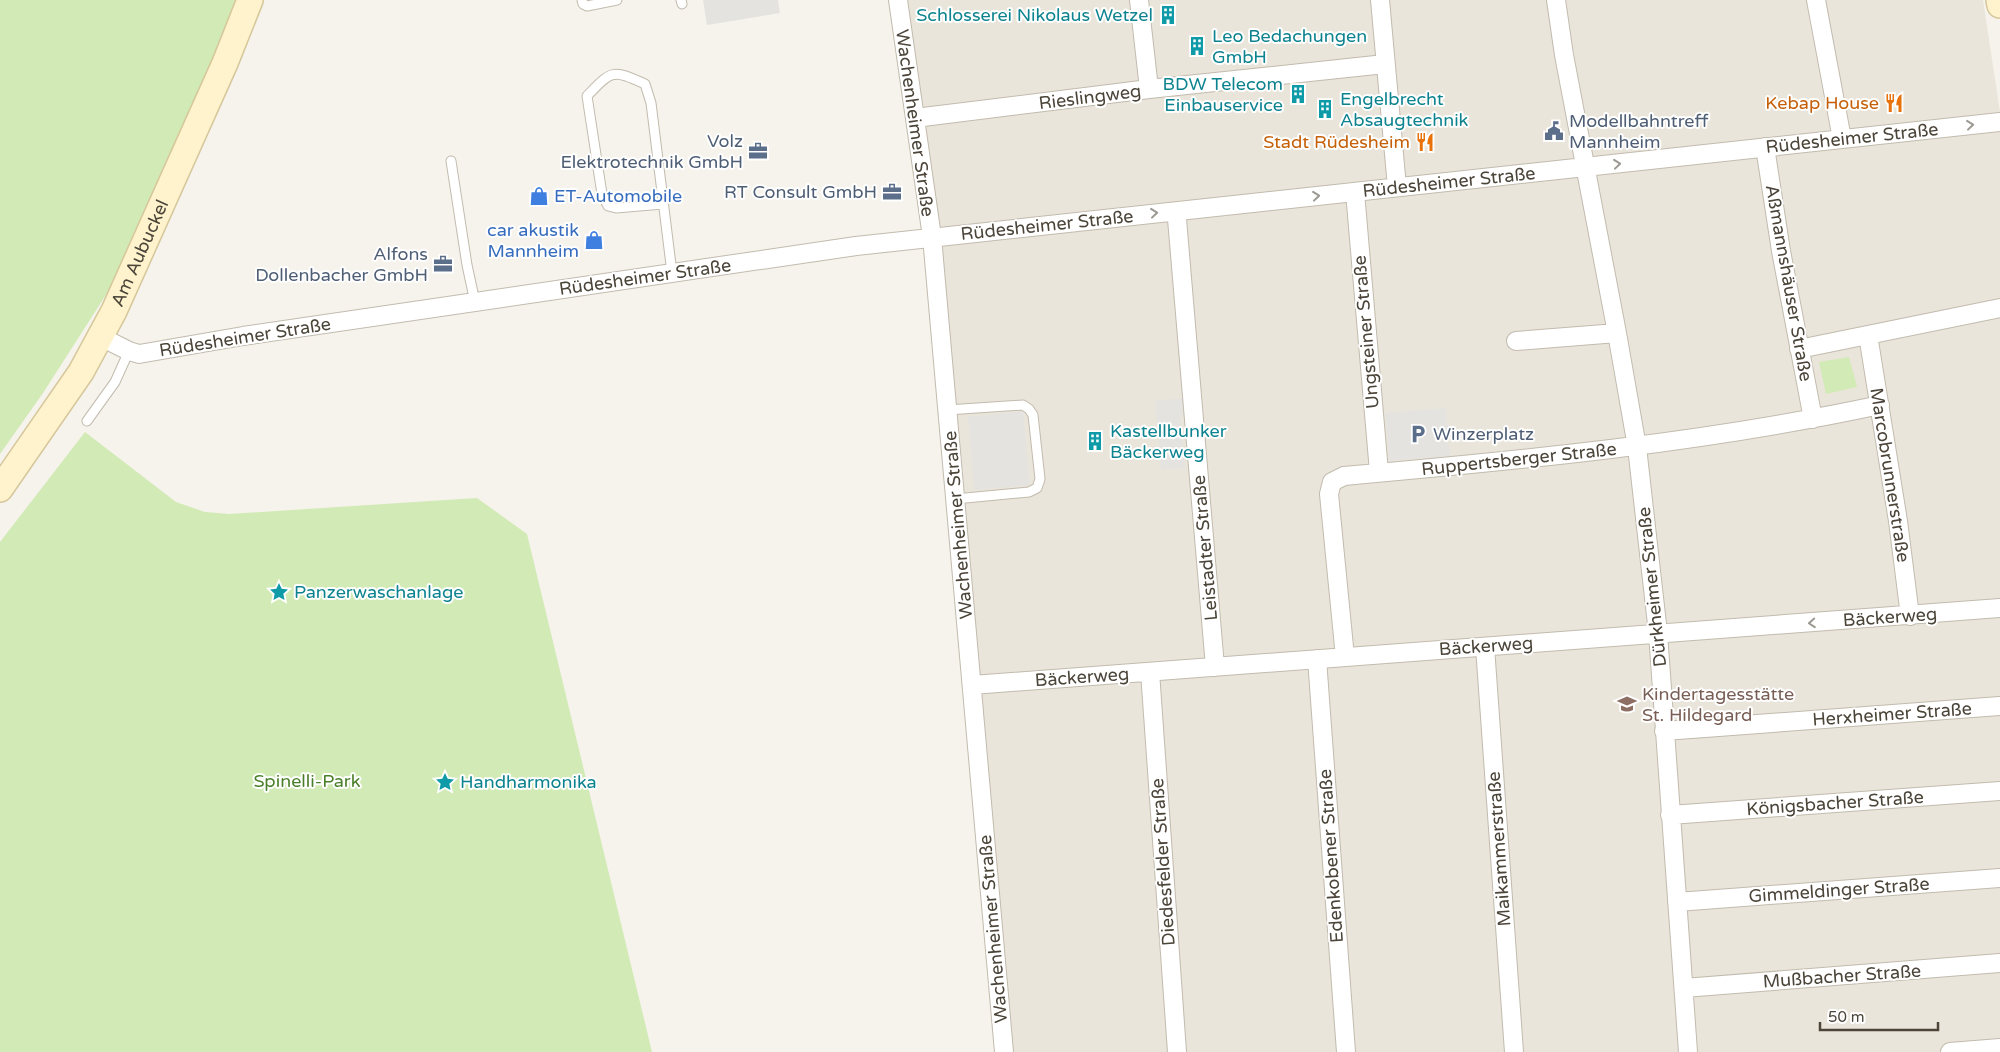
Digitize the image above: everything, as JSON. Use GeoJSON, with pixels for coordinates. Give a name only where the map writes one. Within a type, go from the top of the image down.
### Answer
{"type":"FeatureCollection","features":[{"type":"Feature","properties":{"kind":"main road","name":"Am Aubuckel"},"geometry":{"type":"LineString","coordinates":[[0,490],[81,372],[128,283],[225,64],[250,0]]}},
{"type":"Feature","properties":{"kind":"main road"},"geometry":{"type":"LineString","coordinates":[[1999,0],[2000,5]]}},
{"type":"Feature","properties":{"kind":"street","name":"Wachenheimer Straße"},"geometry":{"type":"LineString","coordinates":[[898,0],[932,237],[1004,1052]]}},
{"type":"Feature","properties":{"kind":"street"},"geometry":{"type":"LineString","coordinates":[[1139,0],[1149,90]]}},
{"type":"Feature","properties":{"kind":"street"},"geometry":{"type":"LineString","coordinates":[[1380,0],[1397,187]]}},
{"type":"Feature","properties":{"kind":"street","name":"Dürkheimer Straße"},"geometry":{"type":"LineString","coordinates":[[1556,0],[1564,55],[1618,333],[1637,447],[1658,633],[1688,1052]]}},
{"type":"Feature","properties":{"kind":"street"},"geometry":{"type":"LineString","coordinates":[[1816,0],[1842,139]]}},
{"type":"Feature","properties":{"kind":"street","name":"Rieslingweg"},"geometry":{"type":"LineString","coordinates":[[915,118],[1385,64]]}},
{"type":"Feature","properties":{"kind":"street","name":"Rüdesheimer Straße"},"geometry":{"type":"LineString","coordinates":[[100,337],[129,351],[139,354],[150,353],[243,336],[856,246],[2000,122]]}},
{"type":"Feature","properties":{"kind":"street","name":"Aßmannshäuser Straße"},"geometry":{"type":"LineString","coordinates":[[1766,148],[1781,251],[1813,419]]}},
{"type":"Feature","properties":{"kind":"street","name":"Ungsteiner Straße"},"geometry":{"type":"LineString","coordinates":[[1355,192],[1379,472]]}},
{"type":"Feature","properties":{"kind":"street","name":"Leistadter Straße"},"geometry":{"type":"LineString","coordinates":[[1177,219],[1215,667]]}},
{"type":"Feature","properties":{"kind":"street"},"geometry":{"type":"LineString","coordinates":[[1799,349],[2000,308]]}},
{"type":"Feature","properties":{"kind":"street"},"geometry":{"type":"LineString","coordinates":[[1516,341],[1618,333]]}},
{"type":"Feature","properties":{"kind":"street","name":"Marcobrunnerstraße"},"geometry":{"type":"LineString","coordinates":[[1868,335],[1898,521],[1910,616]]}},
{"type":"Feature","properties":{"kind":"street","name":"Ruppertsberger Straße"},"geometry":{"type":"LineString","coordinates":[[1345,657],[1330,494],[1332,482],[1344,476],[1637,447],[1813,419],[1880,405]]}},
{"type":"Feature","properties":{"kind":"street","name":"Bäckerweg"},"geometry":{"type":"LineString","coordinates":[[972,685],[2000,608]]}},
{"type":"Feature","properties":{"kind":"street","name":"Maikammerstraße"},"geometry":{"type":"LineString","coordinates":[[1485,646],[1514,1052]]}},
{"type":"Feature","properties":{"kind":"street","name":"Edenkobener Straße"},"geometry":{"type":"LineString","coordinates":[[1317,659],[1346,1052]]}},
{"type":"Feature","properties":{"kind":"street","name":"Diedesfelder Straße"},"geometry":{"type":"LineString","coordinates":[[1150,672],[1177,1052]]}},
{"type":"Feature","properties":{"kind":"street","name":"Herxheimer Straße"},"geometry":{"type":"LineString","coordinates":[[1664,731],[2000,706]]}},
{"type":"Feature","properties":{"kind":"street","name":"Königsbacher Straße"},"geometry":{"type":"LineString","coordinates":[[1670,815],[2000,792]]}},
{"type":"Feature","properties":{"kind":"street","name":"Gimmeldinger Straße"},"geometry":{"type":"LineString","coordinates":[[1677,902],[2000,878]]}},
{"type":"Feature","properties":{"kind":"street","name":"Mußbacher Straße"},"geometry":{"type":"LineString","coordinates":[[1684,988],[2000,964]]}},
{"type":"Feature","properties":{"kind":"street"},"geometry":{"type":"LineString","coordinates":[[1950,1052],[2000,1048]]}},
{"type":"Feature","properties":{"kind":"lane"},"geometry":{"type":"LineString","coordinates":[[582,0],[583,4],[587,6],[617,0]]}},
{"type":"Feature","properties":{"kind":"lane"},"geometry":{"type":"LineString","coordinates":[[663,204],[616,208],[608,206],[602,194],[587,96],[604,79],[614,74],[622,74],[645,84],[651,103],[672,273]]}},
{"type":"Feature","properties":{"kind":"lane"},"geometry":{"type":"LineString","coordinates":[[451,161],[467,265],[475,302]]}},
{"type":"Feature","properties":{"kind":"lane"},"geometry":{"type":"LineString","coordinates":[[87,421],[115,382],[129,351]]}},
{"type":"Feature","properties":{"kind":"lane"},"geometry":{"type":"LineString","coordinates":[[948,410],[1023,405],[1029,409],[1033,415],[1040,479],[1037,488],[1029,492],[955,499]]}},
{"type":"Feature","properties":{"kind":"shaded area"},"geometry":{"type":"Polygon","coordinates":[[[703,0],[778,0],[780,13],[707,25],[703,0]]]}},
{"type":"Feature","properties":{"kind":"shaded area"},"geometry":{"type":"Polygon","coordinates":[[[906,0],[1983,0],[2000,112],[2000,1052],[1008,1052],[906,0]]]}},
{"type":"Feature","properties":{"kind":"shaded area"},"geometry":{"type":"Polygon","coordinates":[[[1183,398],[1185,414],[1180,415],[1185,468],[1161,470],[1155,401],[1183,398]]]}},
{"type":"Feature","properties":{"kind":"shaded area","name":"Winzerplatz"},"geometry":{"type":"Polygon","coordinates":[[[1446,408],[1450,456],[1389,461],[1385,413],[1446,408]]]}},
{"type":"Feature","properties":{"kind":"shaded area"},"geometry":{"type":"Polygon","coordinates":[[[1023,411],[1030,485],[974,490],[968,417],[1023,411]]]}},
{"type":"Feature","properties":{"kind":"green space"},"geometry":{"type":"Polygon","coordinates":[[[0,0],[236,0],[219,45],[111,287],[43,393],[0,454],[0,0]]]}},
{"type":"Feature","properties":{"kind":"green space"},"geometry":{"type":"Polygon","coordinates":[[[1849,357],[1857,387],[1826,394],[1819,362],[1849,357]]]}},
{"type":"Feature","properties":{"kind":"green space","name":"Spinelli-Park"},"geometry":{"type":"Polygon","coordinates":[[[85,432],[176,502],[205,512],[229,514],[477,498],[527,534],[652,1052],[0,1052],[0,542],[85,432]]]}},
{"type":"Feature","properties":{"kind":"place","name":"Schlosserei Nikolaus Wetzel"},"geometry":{"type":"Point","coordinates":[1168,15]}},
{"type":"Feature","properties":{"kind":"place","name":"Leo Bedachungen GmbH"},"geometry":{"type":"Point","coordinates":[1197,46]}},
{"type":"Feature","properties":{"kind":"place","name":"BDW Telecom Einbauservice"},"geometry":{"type":"Point","coordinates":[1298,94]}},
{"type":"Feature","properties":{"kind":"place","name":"Kebap House"},"geometry":{"type":"Point","coordinates":[1894,103]}},
{"type":"Feature","properties":{"kind":"place","name":"Engelbrecht Absaugtechnik"},"geometry":{"type":"Point","coordinates":[1325,109]}},
{"type":"Feature","properties":{"kind":"place","name":"Modellbahntreff Mannheim"},"geometry":{"type":"Point","coordinates":[1554,131]}},
{"type":"Feature","properties":{"kind":"place","name":"Stadt Rüdesheim"},"geometry":{"type":"Point","coordinates":[1425,142]}},
{"type":"Feature","properties":{"kind":"place","name":"Volz Elektrotechnik GmbH"},"geometry":{"type":"Point","coordinates":[758,151]}},
{"type":"Feature","properties":{"kind":"place","name":"RT Consult GmbH"},"geometry":{"type":"Point","coordinates":[892,192]}},
{"type":"Feature","properties":{"kind":"place","name":"ET-Automobile"},"geometry":{"type":"Point","coordinates":[539,196]}},
{"type":"Feature","properties":{"kind":"place","name":"car akustik Mannheim"},"geometry":{"type":"Point","coordinates":[594,240]}},
{"type":"Feature","properties":{"kind":"place","name":"Alfons Dollenbacher GmbH"},"geometry":{"type":"Point","coordinates":[443,264]}},
{"type":"Feature","properties":{"kind":"place","name":"Winzerplatz"},"geometry":{"type":"Point","coordinates":[1418,434]}},
{"type":"Feature","properties":{"kind":"place","name":"Kastellbunker Bäckerweg"},"geometry":{"type":"Point","coordinates":[1095,441]}},
{"type":"Feature","properties":{"kind":"place","name":"Panzerwaschanlage"},"geometry":{"type":"Point","coordinates":[279,592]}},
{"type":"Feature","properties":{"kind":"place","name":"Kindertagesstätte St. Hildegard"},"geometry":{"type":"Point","coordinates":[1627,704]}},
{"type":"Feature","properties":{"kind":"place","name":"Handharmonika"},"geometry":{"type":"Point","coordinates":[445,782]}}]}
